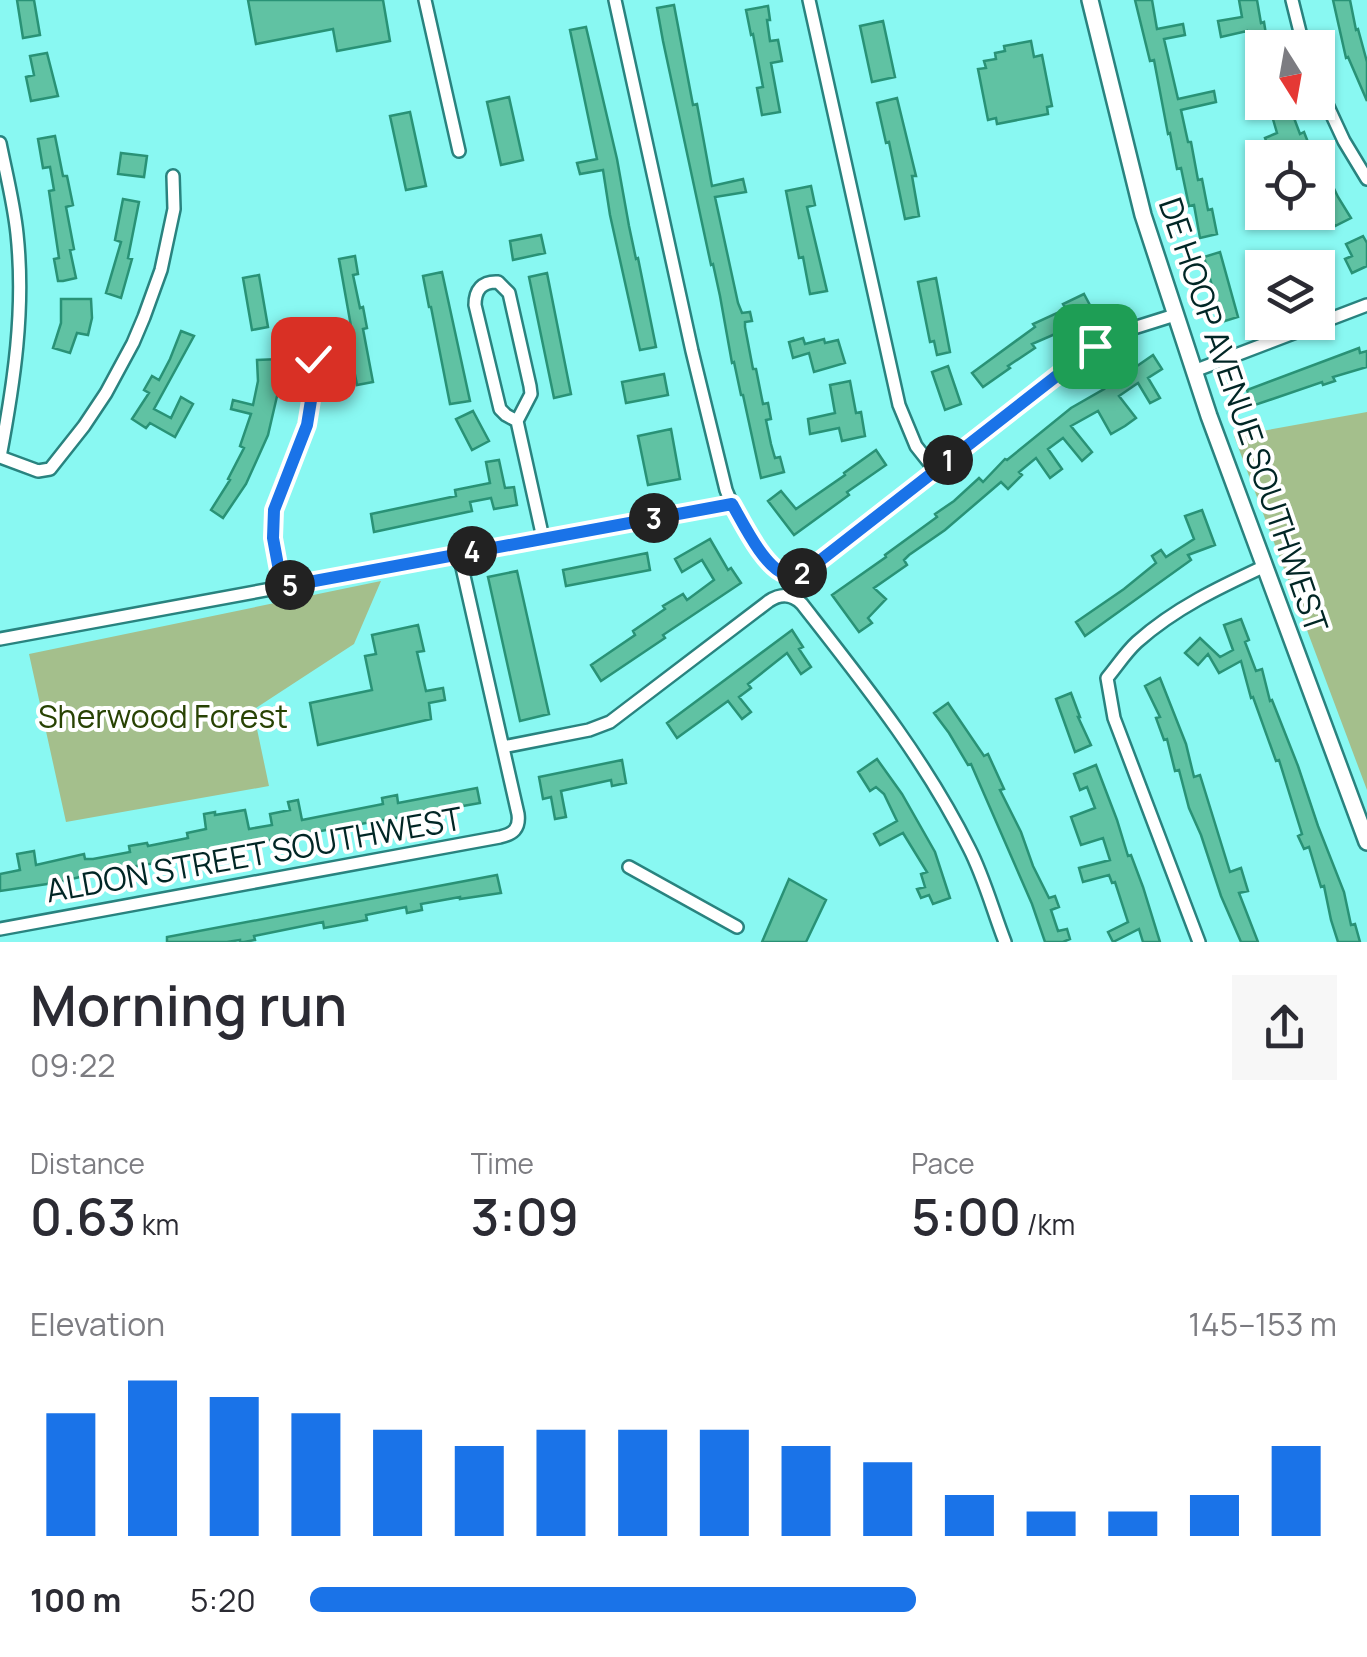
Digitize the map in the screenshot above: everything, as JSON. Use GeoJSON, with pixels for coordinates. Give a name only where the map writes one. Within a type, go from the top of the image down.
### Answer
{"type":"FeatureCollection","features":[{"type":"Feature","properties":{"kind":"street"},"geometry":{"type":"LineString","coordinates":[[425,0],[459,151]]}},
{"type":"Feature","properties":{"kind":"street"},"geometry":{"type":"LineString","coordinates":[[615,0],[720,468],[732,504],[771,564],[781,572],[790,575],[808,570],[1095,346],[1124,331],[1176,315]]}},
{"type":"Feature","properties":{"kind":"street"},"geometry":{"type":"LineString","coordinates":[[809,0],[900,405],[916,446],[934,470]]}},
{"type":"Feature","properties":{"kind":"street","name":"DE HOOP AVENUE SOUTHWEST"},"geometry":{"type":"LineString","coordinates":[[1090,0],[1143,216],[1194,372],[1367,842]]}},
{"type":"Feature","properties":{"kind":"street"},"geometry":{"type":"LineString","coordinates":[[1292,0],[1300,30]]}},
{"type":"Feature","properties":{"kind":"street"},"geometry":{"type":"LineString","coordinates":[[1334,120],[1367,179]]}},
{"type":"Feature","properties":{"kind":"street"},"geometry":{"type":"LineString","coordinates":[[0,143],[17,231],[21,298],[12,391],[0,457],[38,470],[50,469],[74,439],[106,393],[133,343],[153,295],[174,210],[173,176]]}},
{"type":"Feature","properties":{"kind":"street"},"geometry":{"type":"LineString","coordinates":[[517,421],[500,409],[474,305],[480,286],[489,281],[498,282],[508,293],[530,386],[531,394],[517,421],[543,538]]}},
{"type":"Feature","properties":{"kind":"street"},"geometry":{"type":"LineString","coordinates":[[1194,372],[1367,305]]}},
{"type":"Feature","properties":{"kind":"street"},"geometry":{"type":"LineString","coordinates":[[282,587],[272,530],[274,510],[307,425],[314,382],[313,359],[304,330]]}},
{"type":"Feature","properties":{"kind":"street"},"geometry":{"type":"LineString","coordinates":[[0,639],[732,504]]}},
{"type":"Feature","properties":{"kind":"street"},"geometry":{"type":"LineString","coordinates":[[458,554],[503,746],[589,730],[610,722],[769,601],[786,595],[800,601],[900,732],[942,798],[971,851],[1005,942]]}},
{"type":"Feature","properties":{"kind":"street"},"geometry":{"type":"LineString","coordinates":[[1199,942],[1114,718],[1108,678],[1134,644],[1166,619],[1209,592],[1265,566]]}},
{"type":"Feature","properties":{"kind":"street","name":"ALDON STREET SOUTHWEST"},"geometry":{"type":"LineString","coordinates":[[0,929],[504,836],[516,828],[518,818],[503,746]]}},
{"type":"Feature","properties":{"kind":"street"},"geometry":{"type":"LineString","coordinates":[[629,867],[737,927]]}},
{"type":"Feature","properties":{"kind":"green space"},"geometry":{"type":"Polygon","coordinates":[[[1367,412],[1367,790],[1234,436],[1367,412]]]}},
{"type":"Feature","properties":{"kind":"green space","name":"Sherwood Forest"},"geometry":{"type":"Polygon","coordinates":[[[381,581],[354,644],[253,710],[269,786],[66,822],[29,654],[381,581]]]}},
{"type":"Feature","properties":{"kind":"building"},"geometry":{"type":"Polygon","coordinates":[[[17,0],[34,0],[40,35],[23,38],[17,0]]]}},
{"type":"Feature","properties":{"kind":"building"},"geometry":{"type":"Polygon","coordinates":[[[248,0],[383,0],[390,41],[337,51],[333,29],[256,44],[248,0]]]}},
{"type":"Feature","properties":{"kind":"building"},"geometry":{"type":"Polygon","coordinates":[[[1135,0],[1152,0],[1157,29],[1183,24],[1185,35],[1164,39],[1178,99],[1214,91],[1216,102],[1181,110],[1198,180],[1202,179],[1217,234],[1200,238],[1194,205],[1189,206],[1181,168],[1177,169],[1154,60],[1150,61],[1135,0]]]}},
{"type":"Feature","properties":{"kind":"building"},"geometry":{"type":"Polygon","coordinates":[[[1239,0],[1257,0],[1265,30],[1245,30],[1221,37],[1218,21],[1242,17],[1239,0]]]}},
{"type":"Feature","properties":{"kind":"building"},"geometry":{"type":"Polygon","coordinates":[[[1333,0],[1350,0],[1367,62],[1367,101],[1346,58],[1333,0]]]}},
{"type":"Feature","properties":{"kind":"building"},"geometry":{"type":"Polygon","coordinates":[[[674,5],[712,186],[743,179],[746,192],[715,197],[738,303],[742,313],[750,312],[752,321],[745,322],[745,327],[753,369],[763,404],[768,403],[771,419],[766,420],[775,458],[780,457],[784,472],[761,478],[732,363],[663,41],[657,8],[674,5]]]}},
{"type":"Feature","properties":{"kind":"building"},"geometry":{"type":"Polygon","coordinates":[[[768,6],[770,41],[778,40],[782,61],[771,63],[780,112],[762,115],[757,88],[763,87],[746,10],[768,6]]]}},
{"type":"Feature","properties":{"kind":"building"},"geometry":{"type":"Polygon","coordinates":[[[883,21],[895,77],[872,82],[860,26],[883,21]]]}},
{"type":"Feature","properties":{"kind":"building"},"geometry":{"type":"Polygon","coordinates":[[[586,27],[656,347],[640,350],[603,170],[580,174],[577,163],[597,159],[570,30],[586,27]]]}},
{"type":"Feature","properties":{"kind":"building"},"geometry":{"type":"Polygon","coordinates":[[[1031,41],[1034,57],[1042,55],[1052,106],[1047,107],[1048,114],[997,124],[996,118],[988,120],[978,69],[986,68],[984,61],[996,59],[995,53],[1005,51],[1004,46],[1031,41]]]}},
{"type":"Feature","properties":{"kind":"building"},"geometry":{"type":"Polygon","coordinates":[[[47,53],[58,96],[31,101],[26,77],[34,75],[30,56],[47,53]]]}},
{"type":"Feature","properties":{"kind":"building"},"geometry":{"type":"Polygon","coordinates":[[[509,97],[523,160],[501,165],[487,102],[509,97]]]}},
{"type":"Feature","properties":{"kind":"building"},"geometry":{"type":"Polygon","coordinates":[[[897,98],[916,176],[912,176],[919,216],[905,219],[877,103],[897,98]]]}},
{"type":"Feature","properties":{"kind":"building"},"geometry":{"type":"Polygon","coordinates":[[[410,112],[426,186],[406,190],[390,116],[410,112]]]}},
{"type":"Feature","properties":{"kind":"building"},"geometry":{"type":"Polygon","coordinates":[[[1273,120],[1295,120],[1307,140],[1266,140],[1277,133],[1273,120]]]}},
{"type":"Feature","properties":{"kind":"building"},"geometry":{"type":"Polygon","coordinates":[[[55,136],[73,205],[66,207],[76,278],[63,281],[58,281],[54,259],[59,258],[49,191],[54,190],[50,167],[43,168],[38,139],[55,136]]]}},
{"type":"Feature","properties":{"kind":"building"},"geometry":{"type":"Polygon","coordinates":[[[121,153],[147,156],[144,177],[118,174],[121,153]]]}},
{"type":"Feature","properties":{"kind":"building"},"geometry":{"type":"Polygon","coordinates":[[[811,186],[815,205],[807,207],[827,291],[810,294],[786,191],[811,186]]]}},
{"type":"Feature","properties":{"kind":"building"},"geometry":{"type":"Polygon","coordinates":[[[1335,191],[1338,197],[1351,218],[1335,226],[1335,191]]]}},
{"type":"Feature","properties":{"kind":"building"},"geometry":{"type":"Polygon","coordinates":[[[123,199],[139,202],[128,258],[132,259],[121,298],[106,293],[121,242],[115,240],[123,199]]]}},
{"type":"Feature","properties":{"kind":"building"},"geometry":{"type":"Polygon","coordinates":[[[541,235],[545,253],[513,260],[510,241],[541,235]]]}},
{"type":"Feature","properties":{"kind":"building"},"geometry":{"type":"Polygon","coordinates":[[[1363,236],[1367,243],[1367,266],[1352,273],[1345,259],[1352,256],[1346,244],[1363,236]]]}},
{"type":"Feature","properties":{"kind":"building"},"geometry":{"type":"Polygon","coordinates":[[[1220,252],[1238,317],[1222,322],[1204,257],[1220,252]]]}},
{"type":"Feature","properties":{"kind":"building"},"geometry":{"type":"Polygon","coordinates":[[[355,256],[358,274],[353,275],[367,328],[363,329],[373,382],[357,385],[339,259],[355,256]]]}},
{"type":"Feature","properties":{"kind":"building"},"geometry":{"type":"Polygon","coordinates":[[[442,272],[470,401],[450,404],[423,276],[442,272]]]}},
{"type":"Feature","properties":{"kind":"building"},"geometry":{"type":"Polygon","coordinates":[[[547,273],[571,394],[554,398],[529,277],[547,273]]]}},
{"type":"Feature","properties":{"kind":"building"},"geometry":{"type":"Polygon","coordinates":[[[259,275],[268,327],[252,330],[243,278],[259,275]]]}},
{"type":"Feature","properties":{"kind":"building"},"geometry":{"type":"Polygon","coordinates":[[[936,278],[950,352],[937,355],[934,341],[930,342],[918,282],[936,278]]]}},
{"type":"Feature","properties":{"kind":"building"},"geometry":{"type":"Polygon","coordinates":[[[1084,294],[1092,309],[1060,326],[1062,331],[1032,344],[1035,348],[983,387],[972,373],[1035,327],[1033,324],[1066,309],[1063,304],[1084,294]]]}},
{"type":"Feature","properties":{"kind":"building"},"geometry":{"type":"Polygon","coordinates":[[[61,299],[91,299],[88,335],[77,333],[70,353],[53,348],[61,323],[61,299]]]}},
{"type":"Feature","properties":{"kind":"building"},"geometry":{"type":"Polygon","coordinates":[[[181,331],[194,336],[154,409],[171,418],[181,397],[193,404],[175,437],[150,423],[146,428],[132,419],[149,393],[144,390],[152,376],[159,380],[181,331]]]}},
{"type":"Feature","properties":{"kind":"building"},"geometry":{"type":"Polygon","coordinates":[[[803,338],[805,344],[838,340],[845,363],[814,372],[809,353],[793,358],[789,342],[803,338]]]}},
{"type":"Feature","properties":{"kind":"building"},"geometry":{"type":"Polygon","coordinates":[[[1359,348],[1360,353],[1367,351],[1367,367],[1252,406],[1247,390],[1359,348]]]}},
{"type":"Feature","properties":{"kind":"building"},"geometry":{"type":"Polygon","coordinates":[[[1153,355],[1162,369],[1148,378],[1160,398],[1150,403],[1138,383],[1119,396],[1136,418],[1125,426],[1111,434],[1098,411],[1071,426],[1092,452],[1082,461],[1063,438],[1048,449],[1062,469],[1050,478],[1036,458],[1019,472],[1022,475],[1008,489],[1001,482],[909,555],[904,560],[907,565],[874,588],[886,599],[868,618],[872,623],[859,632],[832,595],[937,517],[935,514],[979,478],[983,482],[1005,459],[1071,408],[1153,355]]]}},
{"type":"Feature","properties":{"kind":"building"},"geometry":{"type":"Polygon","coordinates":[[[280,359],[281,379],[268,435],[246,484],[223,518],[211,510],[244,448],[240,446],[251,414],[231,409],[233,400],[253,405],[257,360],[280,359]]]}},
{"type":"Feature","properties":{"kind":"building"},"geometry":{"type":"Polygon","coordinates":[[[948,366],[961,404],[945,410],[932,372],[948,366]]]}},
{"type":"Feature","properties":{"kind":"building"},"geometry":{"type":"Polygon","coordinates":[[[664,374],[668,395],[626,403],[622,382],[664,374]]]}},
{"type":"Feature","properties":{"kind":"building"},"geometry":{"type":"Polygon","coordinates":[[[850,381],[865,436],[842,441],[839,428],[810,434],[808,419],[835,413],[830,385],[850,381]]]}},
{"type":"Feature","properties":{"kind":"building"},"geometry":{"type":"Polygon","coordinates":[[[473,411],[489,441],[472,450],[456,419],[473,411]]]}},
{"type":"Feature","properties":{"kind":"building"},"geometry":{"type":"Polygon","coordinates":[[[671,429],[680,479],[648,485],[638,436],[671,429]]]}},
{"type":"Feature","properties":{"kind":"building"},"geometry":{"type":"Polygon","coordinates":[[[876,450],[886,465],[794,535],[768,501],[781,491],[796,509],[876,450]]]}},
{"type":"Feature","properties":{"kind":"building"},"geometry":{"type":"Polygon","coordinates":[[[499,460],[505,488],[514,487],[517,505],[494,509],[491,498],[470,502],[472,511],[374,532],[371,514],[456,496],[455,490],[490,483],[486,462],[499,460]]]}},
{"type":"Feature","properties":{"kind":"building"},"geometry":{"type":"Polygon","coordinates":[[[1202,510],[1215,545],[1188,555],[1191,560],[1085,636],[1076,622],[1156,563],[1152,556],[1161,550],[1166,557],[1194,539],[1185,516],[1202,510]]]}},
{"type":"Feature","properties":{"kind":"building"},"geometry":{"type":"Polygon","coordinates":[[[710,539],[728,570],[731,568],[741,583],[601,681],[591,665],[635,635],[633,631],[665,609],[663,606],[683,594],[687,600],[714,580],[702,560],[682,572],[675,559],[710,539]]]}},
{"type":"Feature","properties":{"kind":"building"},"geometry":{"type":"Polygon","coordinates":[[[647,553],[650,570],[566,586],[563,570],[647,553]]]}},
{"type":"Feature","properties":{"kind":"building"},"geometry":{"type":"Polygon","coordinates":[[[517,571],[549,714],[520,721],[488,577],[517,571]]]}},
{"type":"Feature","properties":{"kind":"building"},"geometry":{"type":"Polygon","coordinates":[[[1241,619],[1249,640],[1245,642],[1256,671],[1262,669],[1270,701],[1298,766],[1360,942],[1338,942],[1324,886],[1321,887],[1309,847],[1304,849],[1298,836],[1302,834],[1279,760],[1276,761],[1251,698],[1241,661],[1219,673],[1208,654],[1198,665],[1185,653],[1200,638],[1220,657],[1233,650],[1224,625],[1241,619]]]}},
{"type":"Feature","properties":{"kind":"building"},"geometry":{"type":"Polygon","coordinates":[[[418,625],[424,651],[417,652],[426,691],[443,688],[445,700],[429,703],[431,719],[318,745],[310,703],[372,690],[365,656],[376,654],[372,635],[418,625]]]}},
{"type":"Feature","properties":{"kind":"building"},"geometry":{"type":"Polygon","coordinates":[[[792,630],[811,667],[801,674],[787,653],[748,684],[751,688],[739,697],[751,712],[742,719],[728,701],[677,738],[667,723],[792,630]]]}},
{"type":"Feature","properties":{"kind":"building"},"geometry":{"type":"Polygon","coordinates":[[[1160,678],[1186,744],[1194,777],[1200,775],[1230,872],[1241,868],[1248,891],[1239,893],[1258,942],[1241,942],[1221,896],[1179,770],[1175,771],[1167,739],[1164,740],[1156,718],[1160,717],[1145,686],[1160,678]]]}},
{"type":"Feature","properties":{"kind":"building"},"geometry":{"type":"Polygon","coordinates":[[[1071,693],[1091,745],[1075,752],[1056,699],[1071,693]]]}},
{"type":"Feature","properties":{"kind":"building"},"geometry":{"type":"Polygon","coordinates":[[[948,703],[984,756],[988,754],[1033,866],[1049,898],[1055,896],[1059,907],[1051,910],[1058,931],[1067,929],[1070,939],[1045,942],[971,764],[968,765],[934,713],[948,703]]]}},
{"type":"Feature","properties":{"kind":"building"},"geometry":{"type":"Polygon","coordinates":[[[877,759],[935,852],[950,898],[933,904],[929,895],[921,898],[917,889],[925,887],[921,874],[927,872],[903,833],[880,845],[874,834],[897,821],[884,794],[876,787],[870,791],[858,772],[877,759]]]}},
{"type":"Feature","properties":{"kind":"building"},"geometry":{"type":"Polygon","coordinates":[[[622,760],[626,783],[612,786],[611,780],[561,791],[566,817],[555,819],[551,797],[543,799],[539,777],[622,760]]]}},
{"type":"Feature","properties":{"kind":"building"},"geometry":{"type":"Polygon","coordinates":[[[1096,765],[1160,942],[1143,942],[1139,929],[1113,942],[1108,932],[1128,922],[1115,882],[1109,875],[1083,882],[1079,868],[1110,860],[1103,838],[1081,845],[1071,817],[1095,808],[1087,787],[1080,790],[1074,774],[1096,765]]]}},
{"type":"Feature","properties":{"kind":"building"},"geometry":{"type":"Polygon","coordinates":[[[477,788],[480,803],[0,891],[0,874],[20,870],[17,854],[34,851],[36,865],[84,854],[85,859],[93,859],[130,852],[129,846],[188,838],[187,833],[206,829],[204,814],[245,810],[249,829],[272,825],[270,814],[290,810],[288,802],[298,800],[302,820],[383,804],[382,798],[397,795],[398,803],[477,788]]]}},
{"type":"Feature","properties":{"kind":"building"},"geometry":{"type":"Polygon","coordinates":[[[497,875],[501,893],[421,904],[422,910],[407,913],[406,907],[366,915],[367,920],[324,928],[323,922],[254,936],[255,940],[244,942],[167,942],[167,937],[497,875]]]}},
{"type":"Feature","properties":{"kind":"building"},"geometry":{"type":"Polygon","coordinates":[[[789,879],[826,900],[806,942],[762,942],[789,879]]]}},
{"type":"Feature","properties":{"kind":"route"},"geometry":{"type":"LineString","coordinates":[[313,359],[314,382],[307,425],[274,510],[272,530],[282,587],[732,504],[771,564],[785,574],[798,574],[1095,346]]}}]}
